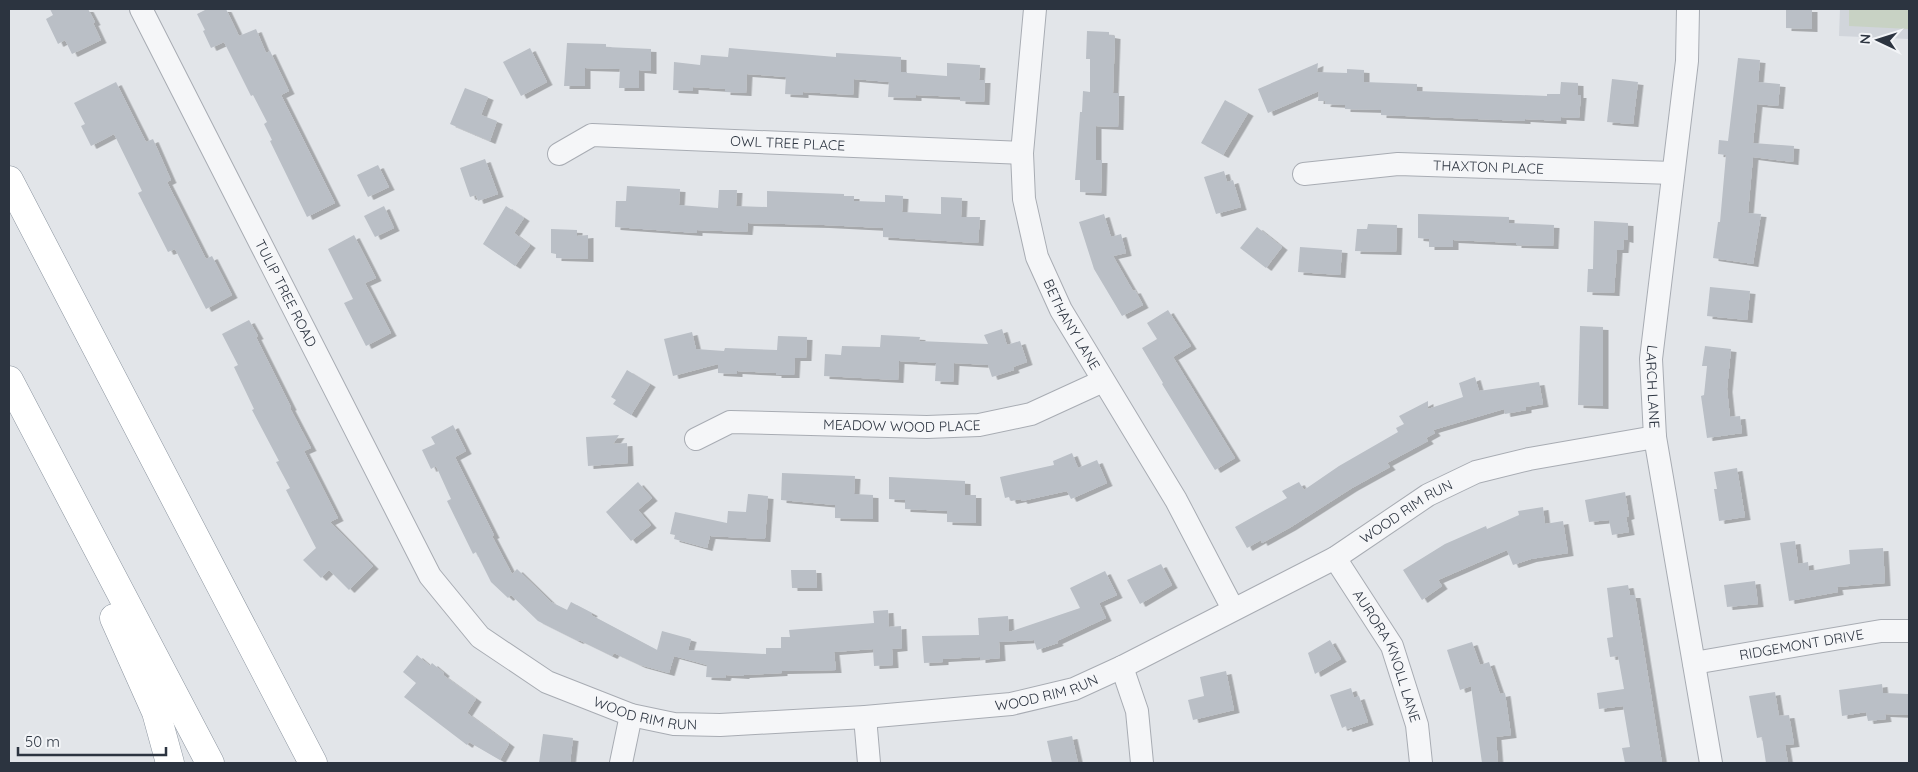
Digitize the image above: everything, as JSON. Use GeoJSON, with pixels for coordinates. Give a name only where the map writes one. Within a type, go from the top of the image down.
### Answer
{"type":"FeatureCollection","features":[{"type":"Feature","properties":{"kind":"highway"},"geometry":{"type":"LineString","coordinates":[[9,180],[313,763]]}},
{"type":"Feature","properties":{"kind":"highway"},"geometry":{"type":"LineString","coordinates":[[9,381],[156,712],[170,763]]}},
{"type":"Feature","properties":{"kind":"highway"},"geometry":{"type":"LineString","coordinates":[[9,381],[210,763]]}},
{"type":"Feature","properties":{"kind":"street","name":"TULIP TREE ROAD"},"geometry":{"type":"LineString","coordinates":[[141,9],[430,576]]}},
{"type":"Feature","properties":{"kind":"street","name":"BETHANY LANE"},"geometry":{"type":"LineString","coordinates":[[1035,9],[1022,153],[1024,199],[1037,257],[1061,310],[1176,500],[1233,609]]}},
{"type":"Feature","properties":{"kind":"street","name":"LARCH LANE"},"geometry":{"type":"LineString","coordinates":[[1688,9],[1687,61],[1651,359],[1655,437],[1712,763]]}},
{"type":"Feature","properties":{"kind":"street","name":"OWL TREE PLACE"},"geometry":{"type":"LineString","coordinates":[[559,154],[592,134],[1022,153]]}},
{"type":"Feature","properties":{"kind":"street","name":"THAXTON PLACE"},"geometry":{"type":"LineString","coordinates":[[1304,174],[1398,164],[1673,173]]}},
{"type":"Feature","properties":{"kind":"street","name":"MEADOW WOOD PLACE"},"geometry":{"type":"LineString","coordinates":[[696,439],[730,422],[927,427],[980,426],[1031,414],[1103,381]]}},
{"type":"Feature","properties":{"kind":"street","name":"WOOD RIM RUN"},"geometry":{"type":"LineString","coordinates":[[430,576],[480,637],[547,682],[631,715],[674,724],[720,725],[865,717],[1011,704],[1074,689],[1122,667],[1335,558],[1428,496],[1476,472],[1529,459],[1655,437]]}},
{"type":"Feature","properties":{"kind":"street","name":"AURORA KNOLL LANE"},"geometry":{"type":"LineString","coordinates":[[1335,558],[1392,646],[1417,725],[1421,763]]}},
{"type":"Feature","properties":{"kind":"street","name":"RIDGEMONT DRIVE"},"geometry":{"type":"LineString","coordinates":[[1694,663],[1881,631],[1909,631]]}},
{"type":"Feature","properties":{"kind":"street"},"geometry":{"type":"LineString","coordinates":[[1122,667],[1137,711],[1142,763]]}},
{"type":"Feature","properties":{"kind":"street"},"geometry":{"type":"LineString","coordinates":[[621,763],[631,715]]}},
{"type":"Feature","properties":{"kind":"street"},"geometry":{"type":"LineString","coordinates":[[865,717],[869,763]]}},
{"type":"Feature","properties":{"kind":"shaded area"},"geometry":{"type":"Polygon","coordinates":[[[1840,9],[1909,9],[1909,39],[1839,36],[1840,9]]]}},
{"type":"Feature","properties":{"kind":"green space"},"geometry":{"type":"Polygon","coordinates":[[[1849,9],[1909,9],[1909,29],[1849,26],[1849,9]]]}},
{"type":"Feature","properties":{"kind":"building"},"geometry":{"type":"Polygon","coordinates":[[[50,9],[88,9],[101,40],[72,54],[65,40],[58,44],[46,19],[53,15],[50,9]]]}},
{"type":"Feature","properties":{"kind":"building"},"geometry":{"type":"Polygon","coordinates":[[[207,9],[226,9],[239,36],[256,29],[266,53],[270,51],[289,91],[281,95],[335,203],[307,217],[270,141],[272,140],[264,124],[267,122],[253,95],[251,96],[224,42],[211,48],[197,14],[207,9]]]}},
{"type":"Feature","properties":{"kind":"building"},"geometry":{"type":"Polygon","coordinates":[[[1786,9],[1812,9],[1812,29],[1786,28],[1786,9]]]}},
{"type":"Feature","properties":{"kind":"building"},"geometry":{"type":"Polygon","coordinates":[[[1087,31],[1109,32],[1109,35],[1115,36],[1113,93],[1119,93],[1118,127],[1096,126],[1096,160],[1102,160],[1101,193],[1080,192],[1080,180],[1075,180],[1083,91],[1090,92],[1090,59],[1086,59],[1087,31]]]}},
{"type":"Feature","properties":{"kind":"building"},"geometry":{"type":"Polygon","coordinates":[[[567,43],[606,44],[606,47],[651,49],[651,71],[639,70],[639,88],[619,88],[620,69],[585,68],[585,86],[564,86],[567,43]]]}},
{"type":"Feature","properties":{"kind":"building"},"geometry":{"type":"Polygon","coordinates":[[[530,48],[547,82],[521,96],[503,62],[530,48]]]}},
{"type":"Feature","properties":{"kind":"building"},"geometry":{"type":"Polygon","coordinates":[[[729,48],[836,57],[836,53],[901,57],[901,72],[947,76],[947,63],[980,65],[979,80],[985,80],[984,102],[960,101],[960,97],[916,95],[916,98],[888,97],[889,82],[854,79],[853,95],[803,92],[803,95],[785,94],[786,77],[747,74],[746,93],[725,92],[725,89],[693,87],[693,91],[673,90],[674,62],[700,65],[701,55],[728,57],[729,48]]]}},
{"type":"Feature","properties":{"kind":"building"},"geometry":{"type":"Polygon","coordinates":[[[1738,58],[1760,60],[1758,82],[1780,84],[1778,106],[1757,104],[1753,143],[1794,146],[1793,162],[1753,157],[1748,213],[1761,214],[1753,264],[1713,258],[1718,222],[1720,222],[1726,155],[1718,154],[1719,140],[1728,141],[1738,58]]]}},
{"type":"Feature","properties":{"kind":"building"},"geometry":{"type":"Polygon","coordinates":[[[1318,63],[1317,72],[1347,73],[1347,69],[1364,70],[1364,82],[1417,84],[1417,91],[1547,96],[1547,94],[1560,94],[1561,82],[1578,83],[1578,95],[1581,95],[1579,118],[1561,117],[1561,121],[1525,119],[1525,121],[1381,115],[1381,110],[1345,109],[1345,105],[1325,104],[1326,101],[1318,101],[1319,91],[1268,113],[1258,89],[1318,63]]]}},
{"type":"Feature","properties":{"kind":"building"},"geometry":{"type":"Polygon","coordinates":[[[1612,79],[1638,82],[1633,124],[1607,122],[1612,79]]]}},
{"type":"Feature","properties":{"kind":"building"},"geometry":{"type":"Polygon","coordinates":[[[116,82],[146,142],[153,139],[171,180],[167,182],[206,259],[212,256],[232,295],[206,309],[175,249],[168,252],[138,193],[142,191],[114,134],[91,146],[81,126],[85,124],[74,103],[116,82]]]}},
{"type":"Feature","properties":{"kind":"building"},"geometry":{"type":"Polygon","coordinates":[[[465,88],[488,97],[481,115],[497,121],[490,141],[450,124],[465,88]]]}},
{"type":"Feature","properties":{"kind":"building"},"geometry":{"type":"Polygon","coordinates":[[[1225,100],[1248,113],[1223,155],[1201,143],[1225,100]]]}},
{"type":"Feature","properties":{"kind":"building"},"geometry":{"type":"Polygon","coordinates":[[[485,159],[498,194],[478,201],[476,195],[470,197],[460,168],[485,159]]]}},
{"type":"Feature","properties":{"kind":"building"},"geometry":{"type":"Polygon","coordinates":[[[378,165],[389,187],[368,197],[357,175],[378,165]]]}},
{"type":"Feature","properties":{"kind":"building"},"geometry":{"type":"Polygon","coordinates":[[[1224,171],[1227,182],[1233,180],[1241,207],[1216,214],[1204,177],[1224,171]]]}},
{"type":"Feature","properties":{"kind":"building"},"geometry":{"type":"Polygon","coordinates":[[[627,186],[680,189],[679,205],[718,208],[719,190],[737,190],[736,206],[767,207],[767,191],[844,194],[844,196],[854,196],[854,201],[885,202],[885,195],[903,196],[902,212],[941,214],[941,197],[962,198],[961,217],[980,217],[978,243],[883,237],[883,228],[824,225],[748,223],[747,232],[697,230],[697,233],[615,227],[616,201],[626,201],[627,186]]]}},
{"type":"Feature","properties":{"kind":"building"},"geometry":{"type":"Polygon","coordinates":[[[384,206],[394,228],[375,237],[364,216],[384,206]]]}},
{"type":"Feature","properties":{"kind":"building"},"geometry":{"type":"Polygon","coordinates":[[[506,206],[524,218],[514,233],[530,245],[515,266],[483,244],[506,206]]]}},
{"type":"Feature","properties":{"kind":"building"},"geometry":{"type":"Polygon","coordinates":[[[1104,214],[1111,237],[1121,234],[1126,253],[1113,256],[1143,305],[1122,316],[1094,269],[1079,222],[1104,214]]]}},
{"type":"Feature","properties":{"kind":"building"},"geometry":{"type":"Polygon","coordinates":[[[1418,214],[1509,217],[1509,223],[1554,225],[1553,246],[1453,240],[1453,247],[1429,247],[1429,239],[1418,238],[1418,214]]]}},
{"type":"Feature","properties":{"kind":"building"},"geometry":{"type":"Polygon","coordinates":[[[1594,221],[1628,223],[1628,240],[1624,239],[1623,250],[1617,250],[1614,293],[1587,292],[1588,269],[1593,269],[1594,221]]]}},
{"type":"Feature","properties":{"kind":"building"},"geometry":{"type":"Polygon","coordinates":[[[1368,224],[1397,225],[1396,252],[1355,251],[1357,229],[1367,229],[1368,224]]]}},
{"type":"Feature","properties":{"kind":"building"},"geometry":{"type":"Polygon","coordinates":[[[1257,227],[1282,247],[1266,268],[1240,248],[1257,227]]]}},
{"type":"Feature","properties":{"kind":"building"},"geometry":{"type":"Polygon","coordinates":[[[551,229],[577,230],[577,236],[588,235],[588,259],[556,258],[556,254],[551,253],[551,229]]]}},
{"type":"Feature","properties":{"kind":"building"},"geometry":{"type":"Polygon","coordinates":[[[354,235],[376,278],[365,283],[391,333],[366,346],[344,303],[353,299],[328,249],[354,235]]]}},
{"type":"Feature","properties":{"kind":"building"},"geometry":{"type":"Polygon","coordinates":[[[1300,247],[1342,250],[1340,275],[1298,272],[1300,247]]]}},
{"type":"Feature","properties":{"kind":"building"},"geometry":{"type":"Polygon","coordinates":[[[1710,287],[1750,291],[1747,320],[1707,316],[1710,287]]]}},
{"type":"Feature","properties":{"kind":"building"},"geometry":{"type":"Polygon","coordinates":[[[1168,310],[1191,346],[1173,357],[1235,458],[1215,470],[1142,348],[1157,339],[1147,323],[1168,310]]]}},
{"type":"Feature","properties":{"kind":"building"},"geometry":{"type":"Polygon","coordinates":[[[249,320],[311,448],[304,451],[338,518],[330,522],[373,566],[349,590],[329,570],[321,578],[303,560],[316,548],[286,490],[290,488],[276,462],[279,461],[252,410],[254,409],[234,367],[238,365],[222,334],[249,320]]]}},
{"type":"Feature","properties":{"kind":"building"},"geometry":{"type":"Polygon","coordinates":[[[1580,326],[1603,327],[1603,406],[1578,405],[1580,326]]]}},
{"type":"Feature","properties":{"kind":"building"},"geometry":{"type":"Polygon","coordinates":[[[1002,329],[1007,345],[1020,341],[1027,362],[1013,367],[1014,370],[992,377],[988,365],[954,363],[953,382],[935,381],[936,363],[899,361],[898,380],[824,376],[825,354],[841,355],[842,346],[880,347],[881,335],[920,337],[919,341],[988,344],[984,335],[1002,329]]]}},
{"type":"Feature","properties":{"kind":"building"},"geometry":{"type":"Polygon","coordinates":[[[692,332],[696,349],[724,351],[725,348],[777,350],[778,336],[807,337],[806,358],[795,358],[794,375],[737,371],[737,374],[718,373],[718,364],[673,376],[664,339],[692,332]]]}},
{"type":"Feature","properties":{"kind":"building"},"geometry":{"type":"Polygon","coordinates":[[[1705,346],[1731,349],[1727,389],[1730,417],[1740,416],[1742,433],[1707,438],[1701,396],[1704,395],[1707,366],[1702,366],[1705,346]]]}},
{"type":"Feature","properties":{"kind":"building"},"geometry":{"type":"Polygon","coordinates":[[[627,370],[650,384],[631,415],[613,404],[616,400],[611,397],[627,370]]]}},
{"type":"Feature","properties":{"kind":"building"},"geometry":{"type":"Polygon","coordinates":[[[1475,377],[1479,391],[1539,382],[1543,404],[1505,414],[1504,409],[1433,430],[1435,433],[1426,438],[1428,441],[1387,463],[1390,467],[1352,488],[1291,527],[1262,543],[1261,540],[1247,548],[1235,527],[1287,498],[1282,491],[1299,482],[1304,490],[1339,466],[1398,432],[1396,428],[1404,424],[1399,416],[1428,401],[1428,409],[1463,397],[1459,383],[1475,377]]]}},
{"type":"Feature","properties":{"kind":"building"},"geometry":{"type":"Polygon","coordinates":[[[453,425],[466,451],[455,457],[512,574],[517,569],[551,602],[567,610],[571,602],[592,613],[591,615],[657,650],[662,631],[691,639],[688,650],[766,654],[766,648],[781,648],[781,637],[790,637],[789,630],[874,623],[873,611],[888,610],[889,627],[901,626],[902,648],[892,649],[893,665],[874,666],[873,649],[834,652],[836,670],[782,671],[782,673],[744,676],[726,675],[725,678],[706,677],[707,665],[674,656],[669,673],[640,665],[614,653],[612,656],[578,641],[538,621],[511,595],[508,598],[491,582],[476,552],[473,554],[447,501],[451,499],[436,466],[431,469],[422,450],[435,444],[431,437],[453,425]]]}},
{"type":"Feature","properties":{"kind":"building"},"geometry":{"type":"Polygon","coordinates":[[[619,435],[613,444],[627,443],[628,463],[588,466],[586,437],[619,435]]]}},
{"type":"Feature","properties":{"kind":"building"},"geometry":{"type":"Polygon","coordinates":[[[1072,453],[1078,468],[1097,460],[1107,483],[1071,499],[1067,491],[1022,501],[1021,499],[1011,501],[1009,497],[1005,498],[1000,477],[1054,465],[1053,461],[1072,453]]]}},
{"type":"Feature","properties":{"kind":"building"},"geometry":{"type":"Polygon","coordinates":[[[1737,468],[1745,517],[1719,521],[1714,489],[1717,489],[1714,472],[1737,468]]]}},
{"type":"Feature","properties":{"kind":"building"},"geometry":{"type":"Polygon","coordinates":[[[782,473],[855,476],[854,494],[873,495],[873,519],[835,518],[835,505],[781,500],[782,473]]]}},
{"type":"Feature","properties":{"kind":"building"},"geometry":{"type":"Polygon","coordinates":[[[889,477],[965,481],[965,495],[976,495],[976,523],[947,522],[947,511],[905,509],[905,500],[889,499],[889,477]]]}},
{"type":"Feature","properties":{"kind":"building"},"geometry":{"type":"Polygon","coordinates":[[[638,482],[652,498],[638,510],[651,525],[631,541],[606,512],[638,482]]]}},
{"type":"Feature","properties":{"kind":"building"},"geometry":{"type":"Polygon","coordinates":[[[1625,492],[1629,516],[1626,517],[1629,532],[1612,535],[1609,520],[1589,522],[1585,500],[1625,492]]]}},
{"type":"Feature","properties":{"kind":"building"},"geometry":{"type":"Polygon","coordinates":[[[748,494],[768,496],[765,539],[710,536],[707,548],[674,539],[675,535],[670,534],[675,512],[727,523],[728,511],[746,512],[748,494]]]}},
{"type":"Feature","properties":{"kind":"building"},"geometry":{"type":"Polygon","coordinates":[[[1543,507],[1545,524],[1563,521],[1568,553],[1531,559],[1513,565],[1507,550],[1438,580],[1442,586],[1422,600],[1403,570],[1445,544],[1486,526],[1487,529],[1519,515],[1518,511],[1543,507]]]}},
{"type":"Feature","properties":{"kind":"building"},"geometry":{"type":"Polygon","coordinates":[[[1795,541],[1798,564],[1808,562],[1809,571],[1850,564],[1849,550],[1883,548],[1885,583],[1837,587],[1838,592],[1789,601],[1780,543],[1795,541]]]}},
{"type":"Feature","properties":{"kind":"building"},"geometry":{"type":"Polygon","coordinates":[[[1161,564],[1172,585],[1140,604],[1127,580],[1161,564]]]}},
{"type":"Feature","properties":{"kind":"building"},"geometry":{"type":"Polygon","coordinates":[[[791,570],[816,570],[817,588],[792,588],[791,570]]]}},
{"type":"Feature","properties":{"kind":"building"},"geometry":{"type":"Polygon","coordinates":[[[1105,571],[1117,595],[1099,603],[1106,618],[1057,641],[1058,643],[1037,650],[1034,640],[999,642],[1000,658],[980,660],[980,657],[943,659],[943,662],[924,663],[922,636],[979,635],[978,618],[1008,616],[1009,632],[1080,608],[1070,588],[1105,571]]]}},
{"type":"Feature","properties":{"kind":"building"},"geometry":{"type":"Polygon","coordinates":[[[1755,581],[1758,604],[1727,607],[1724,585],[1755,581]]]}},
{"type":"Feature","properties":{"kind":"building"},"geometry":{"type":"Polygon","coordinates":[[[1628,585],[1630,595],[1635,595],[1662,763],[1625,763],[1622,748],[1630,747],[1623,706],[1599,709],[1597,693],[1624,689],[1618,656],[1610,657],[1607,638],[1613,637],[1607,588],[1628,585]]]}},
{"type":"Feature","properties":{"kind":"building"},"geometry":{"type":"Polygon","coordinates":[[[1330,640],[1341,659],[1315,674],[1308,653],[1330,640]]]}},
{"type":"Feature","properties":{"kind":"building"},"geometry":{"type":"Polygon","coordinates":[[[1472,642],[1480,665],[1489,662],[1500,694],[1505,693],[1511,735],[1496,737],[1498,763],[1482,763],[1471,686],[1460,690],[1447,650],[1472,642]]]}},
{"type":"Feature","properties":{"kind":"building"},"geometry":{"type":"Polygon","coordinates":[[[417,655],[430,666],[432,663],[444,673],[443,675],[476,699],[467,713],[509,744],[500,760],[469,742],[467,745],[404,697],[416,683],[403,672],[417,655]]]}},
{"type":"Feature","properties":{"kind":"building"},"geometry":{"type":"Polygon","coordinates":[[[1226,671],[1234,710],[1193,720],[1188,700],[1204,696],[1200,677],[1226,671]]]}},
{"type":"Feature","properties":{"kind":"building"},"geometry":{"type":"Polygon","coordinates":[[[1882,684],[1883,693],[1909,694],[1909,715],[1885,714],[1886,719],[1868,721],[1866,712],[1842,716],[1839,690],[1882,684]]]}},
{"type":"Feature","properties":{"kind":"building"},"geometry":{"type":"Polygon","coordinates":[[[1351,688],[1354,698],[1359,696],[1368,722],[1347,729],[1346,726],[1342,728],[1330,695],[1351,688]]]}},
{"type":"Feature","properties":{"kind":"building"},"geometry":{"type":"Polygon","coordinates":[[[1775,692],[1779,716],[1789,715],[1794,744],[1785,745],[1788,763],[1766,763],[1762,737],[1757,738],[1749,696],[1775,692]]]}},
{"type":"Feature","properties":{"kind":"building"},"geometry":{"type":"Polygon","coordinates":[[[543,734],[573,738],[570,763],[539,763],[543,734]]]}},
{"type":"Feature","properties":{"kind":"building"},"geometry":{"type":"Polygon","coordinates":[[[1072,736],[1078,763],[1052,763],[1047,741],[1072,736]]]}}]}
